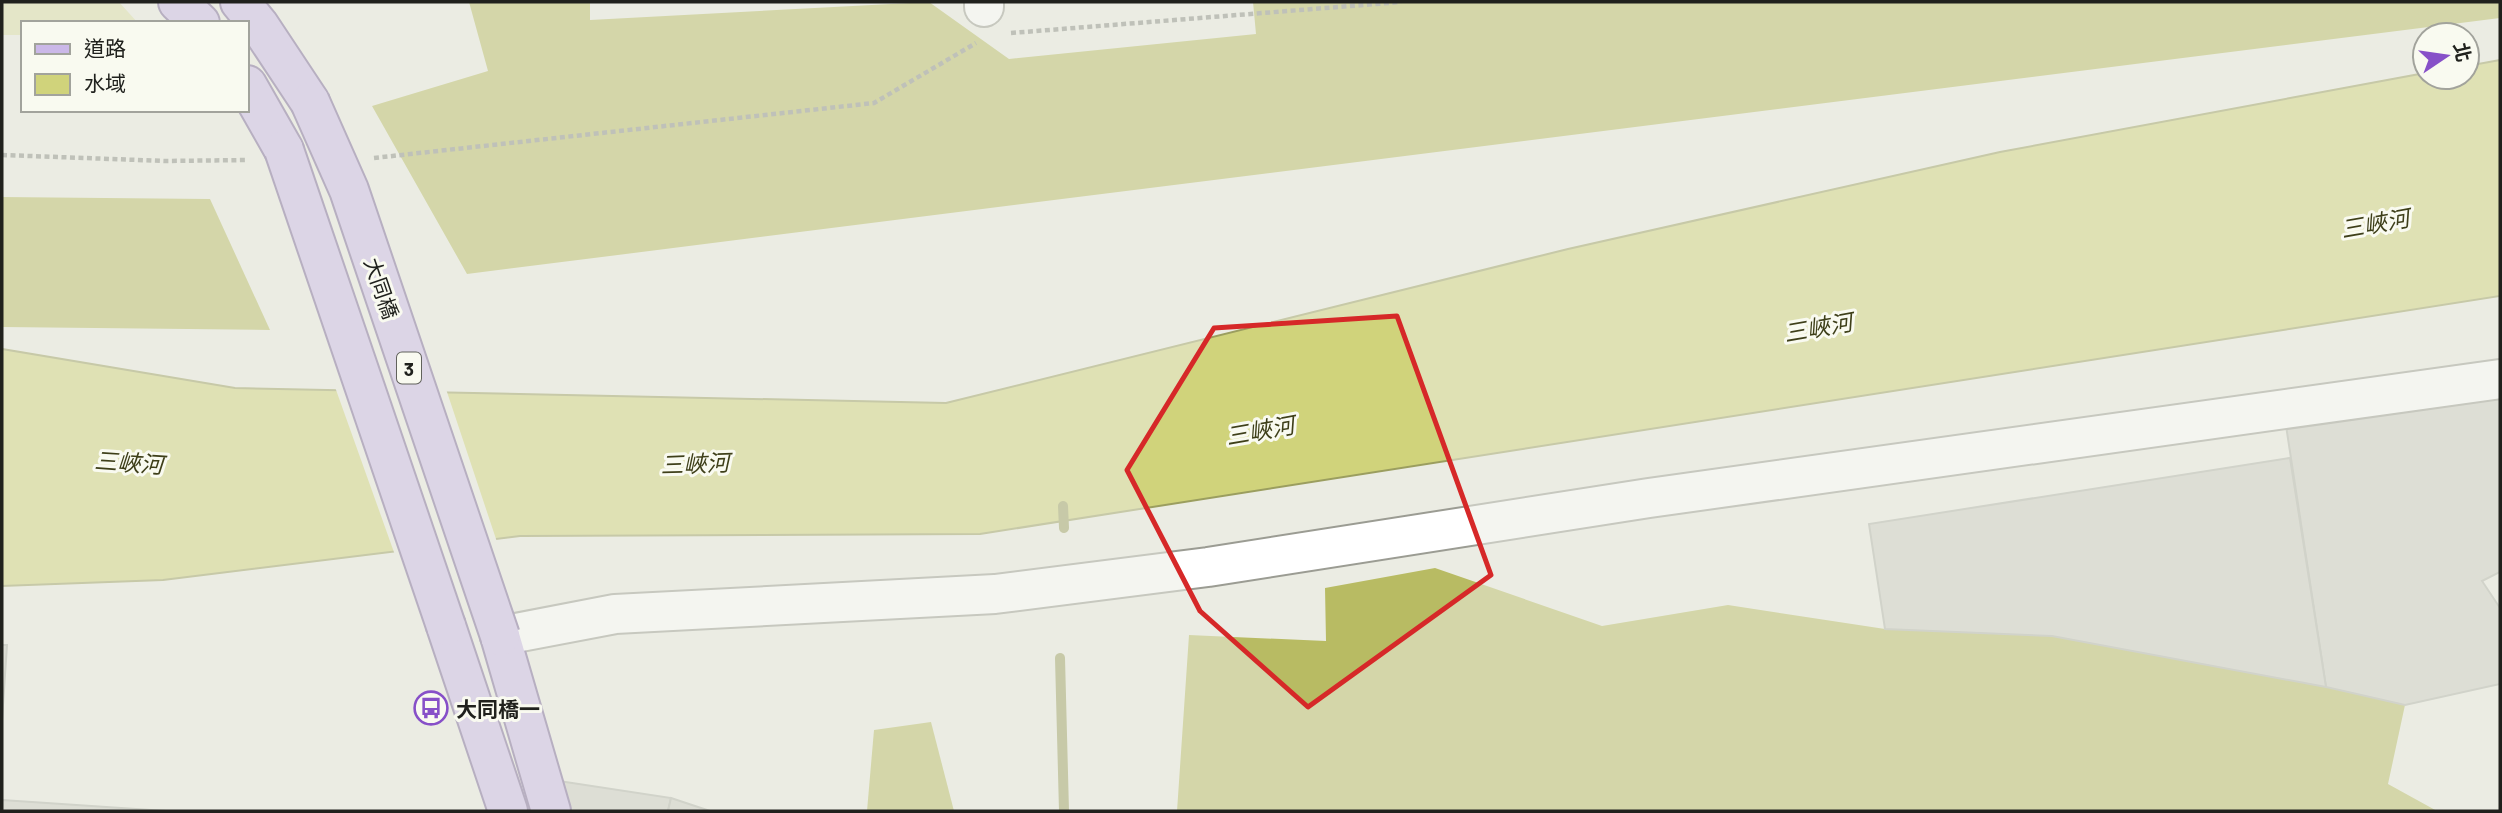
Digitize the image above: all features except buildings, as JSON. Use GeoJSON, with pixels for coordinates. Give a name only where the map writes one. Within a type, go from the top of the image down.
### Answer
{"type":"FeatureCollection","features":[{"type":"Feature","properties":{"kind":"main road"},"geometry":{"type":"LineString","coordinates":[[178,2],[198,21]]}},
{"type":"Feature","properties":{"kind":"main road","name":"大同橋"},"geometry":{"type":"LineString","coordinates":[[240,2],[259,25],[310,102],[349,190],[500,636]]}},
{"type":"Feature","properties":{"kind":"main road"},"geometry":{"type":"LineString","coordinates":[[248,89],[266,155],[446,626],[508,811]]}},
{"type":"Feature","properties":{"kind":"main road","name":"3"},"geometry":{"type":"LineString","coordinates":[[500,636],[551,811]]}},
{"type":"Feature","properties":{"kind":"lane"},"geometry":{"type":"LineString","coordinates":[[500,636],[615,614],[995,594],[1195,568],[1649,498],[2500,379]]}},
{"type":"Feature","properties":{"kind":"path"},"geometry":{"type":"LineString","coordinates":[[372,158],[874,103],[987,21],[1401,2]]}},
{"type":"Feature","properties":{"kind":"path"},"geometry":{"type":"LineString","coordinates":[[2,155],[166,160],[266,155]]}},
{"type":"Feature","properties":{"kind":"highlighted area"},"geometry":{"type":"Polygon","coordinates":[[[1397,316],[1491,575],[1308,707],[1200,611],[1127,470],[1214,328],[1397,316]]]}},
{"type":"Feature","properties":{"kind":"shaded area"},"geometry":{"type":"Polygon","coordinates":[[[2,2],[119,2],[136,21],[21,21],[21,35],[2,35],[2,2]]]}},
{"type":"Feature","properties":{"kind":"shaded area"},"geometry":{"type":"Polygon","coordinates":[[[469,2],[590,2],[590,20],[929,2],[1009,59],[1256,34],[1253,2],[2500,2],[2500,18],[2476,21],[2411,21],[2411,29],[467,274],[372,106],[488,71],[469,2]]]}},
{"type":"Feature","properties":{"kind":"shaded area"},"geometry":{"type":"Polygon","coordinates":[[[2,197],[210,199],[270,330],[2,327],[2,197]]]}},
{"type":"Feature","properties":{"kind":"shaded area"},"geometry":{"type":"Polygon","coordinates":[[[1435,568],[1602,626],[1728,605],[1885,629],[2052,636],[2326,687],[2405,705],[2388,784],[2437,811],[1177,811],[1189,635],[1326,641],[1325,588],[1435,568]]]}},
{"type":"Feature","properties":{"kind":"shaded area"},"geometry":{"type":"Polygon","coordinates":[[[931,722],[954,811],[867,811],[874,730],[931,722]]]}},
{"type":"Feature","properties":{"kind":"water","name":"三峽河"},"geometry":{"type":"Polygon","coordinates":[[[2500,60],[2500,296],[980,534],[520,536],[163,580],[2,586],[2,349],[235,388],[946,403],[1568,249],[2000,152],[2411,76],[2411,91],[2481,91],[2481,63],[2500,60]]]}},
{"type":"Feature","properties":{"kind":"pier"},"geometry":{"type":"Polygon","coordinates":[[[335,387],[446,389],[497,542],[395,555],[335,387]]]}},
{"type":"Feature","properties":{"kind":"waterway"},"geometry":{"type":"LineString","coordinates":[[1063,506],[1064,528]]}},
{"type":"Feature","properties":{"kind":"waterway"},"geometry":{"type":"LineString","coordinates":[[1060,658],[1064,811]]}},
{"type":"Feature","properties":{"kind":"place","name":"大同橋一"},"geometry":{"type":"Point","coordinates":[431,708]}}]}
